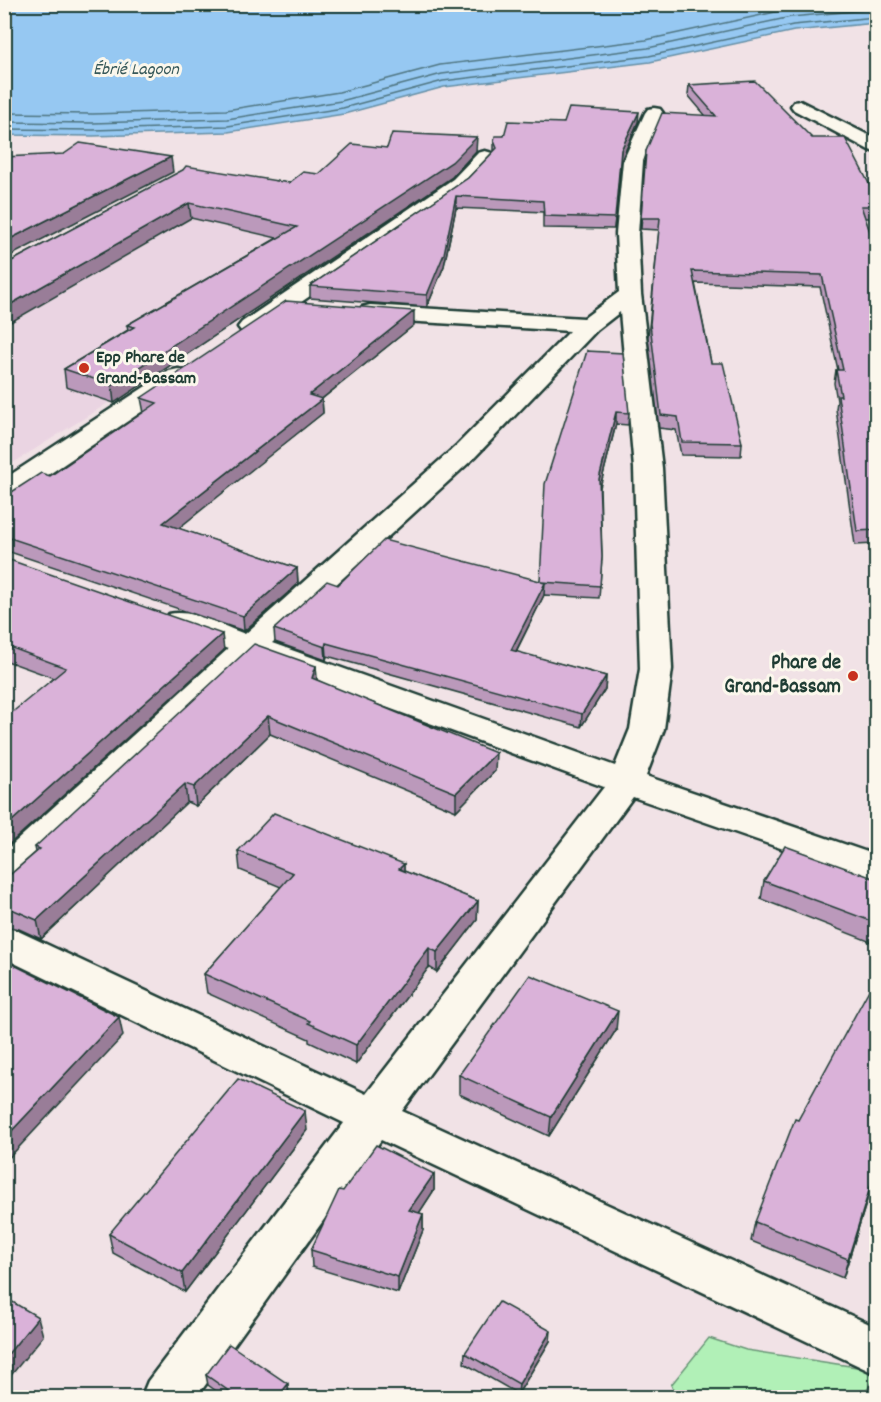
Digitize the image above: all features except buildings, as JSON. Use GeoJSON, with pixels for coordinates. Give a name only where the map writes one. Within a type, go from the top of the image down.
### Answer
{"type":"FeatureCollection","features":[{"type":"Feature","properties":{"kind":"street"},"geometry":{"type":"LineString","coordinates":[[800,106],[876,146]]}},
{"type":"Feature","properties":{"kind":"street"},"geometry":{"type":"LineString","coordinates":[[166,1398],[373,1117],[626,782],[647,729],[656,669],[648,468],[630,294],[627,234],[633,161],[654,113]]}},
{"type":"Feature","properties":{"kind":"street"},"geometry":{"type":"LineString","coordinates":[[233,338],[460,183],[485,157]]}},
{"type":"Feature","properties":{"kind":"street"},"geometry":{"type":"LineString","coordinates":[[4,874],[250,645],[466,451],[589,325],[630,294]]}},
{"type":"Feature","properties":{"kind":"street"},"geometry":{"type":"LineString","coordinates":[[282,305],[317,308]]}},
{"type":"Feature","properties":{"kind":"street"},"geometry":{"type":"LineString","coordinates":[[353,310],[589,325]]}},
{"type":"Feature","properties":{"kind":"street"},"geometry":{"type":"LineString","coordinates":[[4,492],[194,365]]}},
{"type":"Feature","properties":{"kind":"street"},"geometry":{"type":"LineString","coordinates":[[150,610],[626,782],[876,868]]}},
{"type":"Feature","properties":{"kind":"street"},"geometry":{"type":"LineString","coordinates":[[4,941],[373,1117],[876,1351]]}},
{"type":"Feature","properties":{"kind":"shaded area","name":"Epp Phare de Grand-Bassam"},"geometry":{"type":"Polygon","coordinates":[[[172,190],[373,236],[5,468],[5,285],[172,190]]]}},
{"type":"Feature","properties":{"kind":"green space"},"geometry":{"type":"Polygon","coordinates":[[[709,1338],[746,1350],[876,1370],[876,1377],[862,1397],[800,1397],[789,1392],[779,1398],[680,1397],[671,1385],[709,1338]]]}},
{"type":"Feature","properties":{"kind":"water","name":"Ébrié Lagoon"},"geometry":{"type":"Polygon","coordinates":[[[5,4],[876,4],[876,23],[794,31],[650,62],[444,87],[344,114],[228,132],[93,136],[5,135],[5,4]]]}},
{"type":"Feature","properties":{"kind":"place","name":"Epp Phare de Grand-Bassam"},"geometry":{"type":"Point","coordinates":[84,368]}},
{"type":"Feature","properties":{"kind":"place","name":"Phare de Grand-Bassam"},"geometry":{"type":"Point","coordinates":[853,676]}}]}
